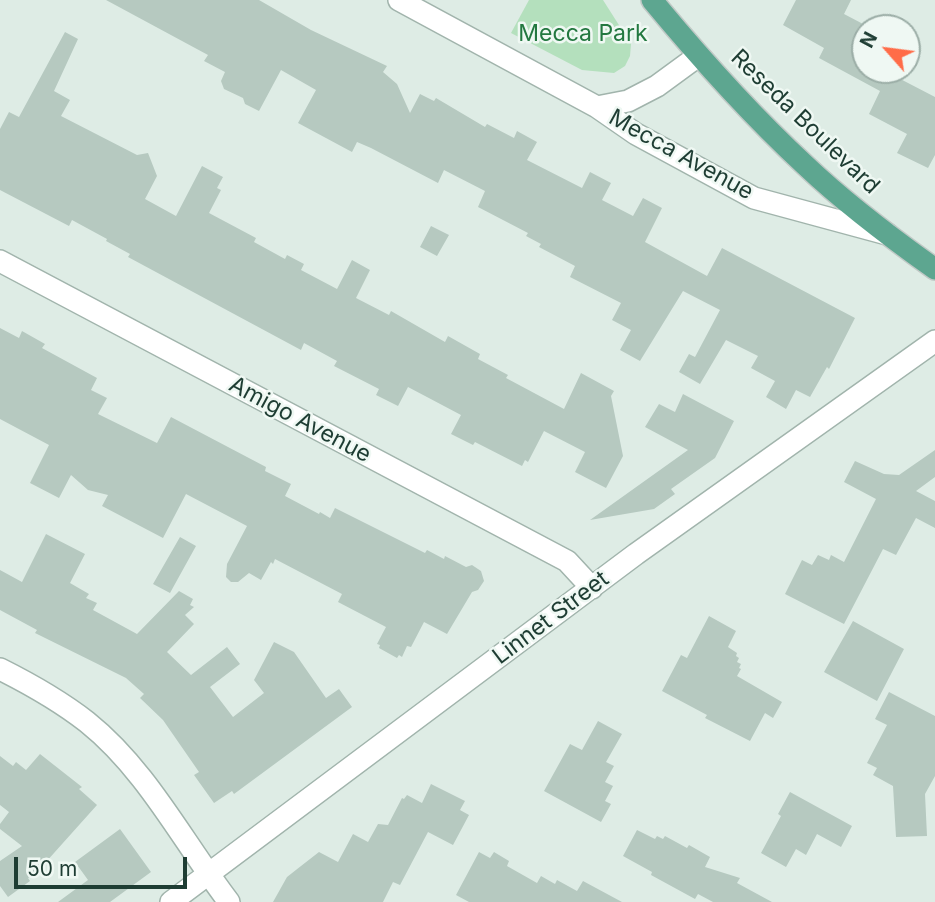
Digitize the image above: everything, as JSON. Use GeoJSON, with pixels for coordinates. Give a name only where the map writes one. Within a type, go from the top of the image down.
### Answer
{"type":"FeatureCollection","features":[{"type":"Feature","properties":{"kind":"main road","name":"Reseda Boulevard"},"geometry":{"type":"LineString","coordinates":[[652,0],[698,56],[806,167],[887,234],[935,269]]}},
{"type":"Feature","properties":{"kind":"street","name":"Mecca Avenue"},"geometry":{"type":"LineString","coordinates":[[399,0],[597,107],[636,134],[754,198],[887,234]]}},
{"type":"Feature","properties":{"kind":"street","name":"Mecca Avenue"},"geometry":{"type":"LineString","coordinates":[[597,107],[628,101],[638,96],[657,86],[698,56]]}},
{"type":"Feature","properties":{"kind":"street","name":"Amigo Avenue"},"geometry":{"type":"LineString","coordinates":[[0,261],[567,561],[592,587]]}},
{"type":"Feature","properties":{"kind":"street","name":"Linnet Street"},"geometry":{"type":"LineString","coordinates":[[171,902],[592,587],[935,341]]}},
{"type":"Feature","properties":{"kind":"street"},"geometry":{"type":"LineString","coordinates":[[0,669],[36,688],[88,722],[134,769],[229,902]]}},
{"type":"Feature","properties":{"kind":"green space","name":"Mecca Park"},"geometry":{"type":"Polygon","coordinates":[[[529,0],[603,0],[631,44],[630,56],[625,66],[614,73],[582,70],[511,33],[529,0]]]}},
{"type":"Feature","properties":{"kind":"building"},"geometry":{"type":"Polygon","coordinates":[[[106,0],[259,0],[311,30],[387,66],[383,72],[397,84],[410,113],[420,94],[434,101],[436,98],[485,127],[487,124],[514,138],[517,131],[537,142],[527,160],[582,188],[590,172],[611,183],[602,200],[633,216],[643,198],[662,208],[645,242],[707,276],[722,248],[855,318],[829,369],[827,367],[810,397],[796,390],[786,409],[766,397],[775,381],[751,368],[758,356],[726,340],[700,384],[679,372],[689,354],[695,357],[720,310],[683,291],[640,361],[620,350],[631,330],[612,320],[621,303],[570,277],[575,266],[539,247],[541,244],[526,236],[528,233],[478,207],[485,191],[444,170],[438,183],[357,142],[352,152],[298,123],[316,90],[281,70],[259,111],[245,104],[243,98],[224,89],[221,81],[225,72],[204,61],[208,55],[106,0]]]}},
{"type":"Feature","properties":{"kind":"building"},"geometry":{"type":"Polygon","coordinates":[[[796,0],[851,0],[844,14],[851,18],[851,75],[819,58],[824,48],[783,25],[796,0]]]}},
{"type":"Feature","properties":{"kind":"building"},"geometry":{"type":"Polygon","coordinates":[[[65,32],[78,39],[54,91],[70,100],[61,116],[137,155],[148,153],[157,176],[145,199],[176,216],[202,166],[223,177],[217,188],[221,190],[209,213],[256,238],[254,242],[285,259],[287,255],[304,264],[301,270],[337,289],[352,260],[370,270],[356,298],[389,315],[391,311],[445,342],[448,336],[480,354],[478,359],[508,375],[506,378],[564,409],[581,373],[614,391],[611,396],[623,456],[606,488],[575,472],[585,452],[544,431],[528,462],[525,460],[522,466],[475,442],[473,445],[451,434],[461,415],[408,387],[398,406],[376,395],[379,389],[334,366],[337,361],[304,343],[301,350],[128,257],[130,254],[72,220],[69,226],[0,190],[0,129],[9,112],[19,117],[65,32]]]}},
{"type":"Feature","properties":{"kind":"building"},"geometry":{"type":"Polygon","coordinates":[[[867,84],[910,84],[935,97],[935,155],[928,168],[897,153],[907,134],[869,114],[880,91],[867,84]]]}},
{"type":"Feature","properties":{"kind":"building"},"geometry":{"type":"Polygon","coordinates":[[[431,226],[449,235],[437,256],[420,247],[431,226]]]}},
{"type":"Feature","properties":{"kind":"building"},"geometry":{"type":"Polygon","coordinates":[[[0,328],[19,338],[22,331],[45,344],[42,348],[97,378],[91,390],[107,398],[98,414],[157,443],[171,417],[266,467],[265,471],[291,484],[285,496],[319,514],[320,512],[330,518],[335,508],[425,553],[427,550],[444,559],[445,556],[466,567],[472,565],[481,571],[484,581],[478,590],[472,592],[447,634],[424,622],[411,647],[407,646],[402,657],[399,655],[397,658],[379,648],[380,645],[377,644],[386,627],[338,602],[342,594],[275,559],[261,580],[249,573],[238,582],[231,582],[226,577],[227,564],[247,526],[186,494],[163,538],[102,506],[108,495],[88,490],[71,475],[59,498],[30,483],[49,445],[0,419],[0,328]]]}},
{"type":"Feature","properties":{"kind":"building"},"geometry":{"type":"Polygon","coordinates":[[[683,394],[734,421],[715,458],[671,489],[675,494],[654,509],[590,520],[688,450],[645,427],[659,404],[675,412],[683,394]]]}},
{"type":"Feature","properties":{"kind":"building"},"geometry":{"type":"Polygon","coordinates":[[[935,450],[935,477],[916,491],[935,501],[935,528],[916,518],[896,555],[883,549],[844,624],[785,594],[802,560],[812,565],[818,555],[829,560],[831,555],[844,562],[876,499],[844,482],[855,461],[884,474],[899,475],[935,450]]]}},
{"type":"Feature","properties":{"kind":"building"},"geometry":{"type":"Polygon","coordinates":[[[46,534],[85,554],[70,583],[89,594],[86,598],[97,603],[93,610],[137,634],[179,591],[193,599],[190,605],[194,607],[185,615],[194,624],[167,652],[191,675],[227,647],[240,664],[210,687],[233,717],[264,693],[254,680],[274,642],[294,652],[326,698],[339,689],[352,707],[234,794],[232,791],[214,803],[194,775],[199,772],[163,720],[140,698],[144,694],[126,678],[35,633],[37,630],[0,610],[0,570],[22,582],[46,534]]]}},
{"type":"Feature","properties":{"kind":"building"},"geometry":{"type":"Polygon","coordinates":[[[180,537],[196,546],[170,593],[153,584],[180,537]]]}},
{"type":"Feature","properties":{"kind":"building"},"geometry":{"type":"Polygon","coordinates":[[[709,616],[736,631],[728,647],[737,653],[737,662],[741,664],[737,676],[782,702],[773,718],[765,713],[750,741],[705,718],[707,715],[662,691],[681,655],[687,658],[709,616]]]}},
{"type":"Feature","properties":{"kind":"building"},"geometry":{"type":"Polygon","coordinates":[[[853,621],[904,649],[877,701],[824,672],[853,621]]]}},
{"type":"Feature","properties":{"kind":"building"},"geometry":{"type":"Polygon","coordinates":[[[889,692],[935,716],[935,776],[925,794],[927,836],[896,837],[893,786],[873,775],[877,768],[867,763],[887,725],[875,719],[889,692]]]}},
{"type":"Feature","properties":{"kind":"building"},"geometry":{"type":"Polygon","coordinates":[[[598,721],[622,734],[606,762],[614,766],[605,782],[613,786],[605,801],[611,804],[601,822],[544,791],[570,744],[582,750],[598,721]]]}},
{"type":"Feature","properties":{"kind":"building"},"geometry":{"type":"Polygon","coordinates":[[[40,754],[82,787],[79,789],[97,805],[37,872],[28,878],[30,881],[8,897],[0,886],[0,861],[22,846],[0,829],[0,824],[9,812],[0,805],[0,756],[13,766],[16,762],[26,770],[40,754]]]}},
{"type":"Feature","properties":{"kind":"building"},"geometry":{"type":"Polygon","coordinates":[[[431,784],[465,801],[460,810],[469,815],[453,845],[428,832],[400,885],[393,882],[383,902],[273,902],[287,877],[319,852],[338,862],[353,834],[368,842],[378,824],[388,825],[402,798],[407,795],[422,803],[431,784]]]}},
{"type":"Feature","properties":{"kind":"building"},"geometry":{"type":"Polygon","coordinates":[[[790,792],[852,826],[841,847],[817,834],[806,855],[796,849],[786,867],[761,853],[781,816],[778,814],[790,792]]]}},
{"type":"Feature","properties":{"kind":"building"},"geometry":{"type":"Polygon","coordinates":[[[120,829],[151,872],[110,902],[58,902],[88,880],[75,862],[120,829]]]}},
{"type":"Feature","properties":{"kind":"building"},"geometry":{"type":"Polygon","coordinates":[[[637,830],[655,839],[657,836],[663,839],[665,836],[687,848],[689,845],[710,857],[705,867],[740,878],[737,883],[772,902],[713,902],[698,894],[695,899],[623,856],[637,830]]]}},
{"type":"Feature","properties":{"kind":"building"},"geometry":{"type":"Polygon","coordinates":[[[479,852],[490,858],[494,852],[509,861],[507,866],[537,883],[541,876],[555,884],[557,880],[577,891],[583,881],[622,902],[469,902],[456,895],[479,852]]]}}]}
